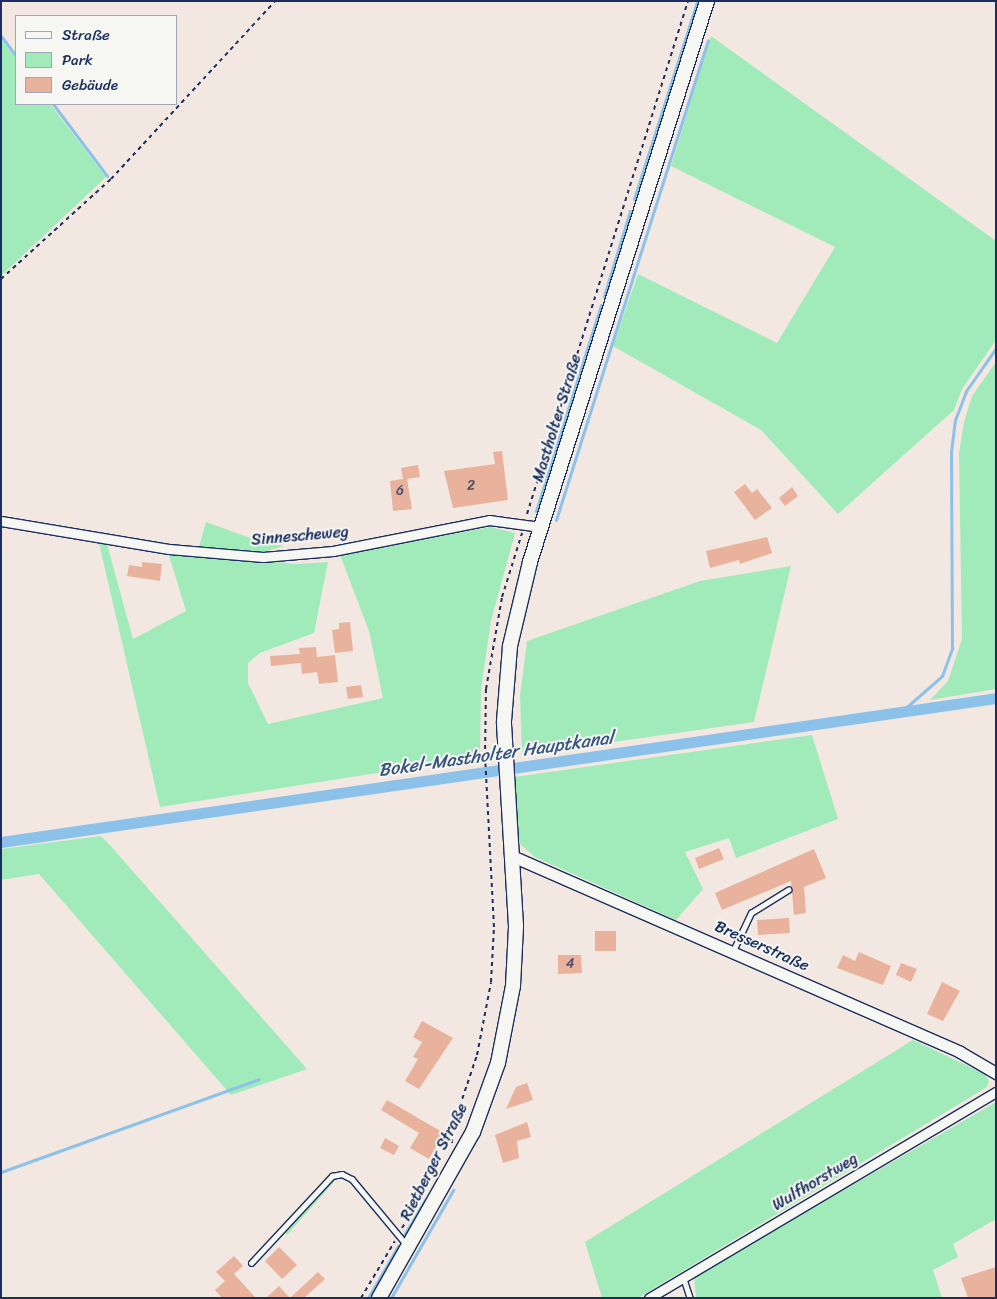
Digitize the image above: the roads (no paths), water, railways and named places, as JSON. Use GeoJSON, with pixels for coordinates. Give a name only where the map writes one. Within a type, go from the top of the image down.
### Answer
{"type":"FeatureCollection","features":[{"type":"Feature","properties":{"kind":"main road","name":"Mastholter Straße"},"geometry":{"type":"LineString","coordinates":[[512,856],[505,751],[510,646],[541,527],[708,1]]}},
{"type":"Feature","properties":{"kind":"main road","name":"Rietberger Straße"},"geometry":{"type":"LineString","coordinates":[[379,1298],[473,1132],[498,1063],[513,986],[516,926],[512,856]]}},
{"type":"Feature","properties":{"kind":"street","name":"Sinnescheweg"},"geometry":{"type":"LineString","coordinates":[[1,521],[169,549],[263,557],[333,551],[489,520],[541,527]]}},
{"type":"Feature","properties":{"kind":"street","name":"Bresserstraße"},"geometry":{"type":"LineString","coordinates":[[512,856],[960,1052],[996,1072]]}},
{"type":"Feature","properties":{"kind":"street","name":"Wulfhorstweg"},"geometry":{"type":"LineString","coordinates":[[649,1298],[684,1279],[996,1092]]}},
{"type":"Feature","properties":{"kind":"lane"},"geometry":{"type":"LineString","coordinates":[[732,951],[751,913],[788,890]]}},
{"type":"Feature","properties":{"kind":"lane"},"geometry":{"type":"LineString","coordinates":[[251,1263],[332,1176],[352,1179],[397,1237],[409,1247]]}},
{"type":"Feature","properties":{"kind":"lane"},"geometry":{"type":"LineString","coordinates":[[684,1279],[690,1298]]}},
{"type":"Feature","properties":{"kind":"waterway"},"geometry":{"type":"LineString","coordinates":[[634,199],[697,1]]}},
{"type":"Feature","properties":{"kind":"waterway"},"geometry":{"type":"LineString","coordinates":[[1,36],[15,55]]}},
{"type":"Feature","properties":{"kind":"waterway"},"geometry":{"type":"LineString","coordinates":[[556,520],[708,40]]}},
{"type":"Feature","properties":{"kind":"waterway"},"geometry":{"type":"LineString","coordinates":[[54,105],[107,176]]}},
{"type":"Feature","properties":{"kind":"waterway"},"geometry":{"type":"LineString","coordinates":[[604,296],[630,211]]}},
{"type":"Feature","properties":{"kind":"waterway"},"geometry":{"type":"LineString","coordinates":[[536,511],[601,305]]}},
{"type":"Feature","properties":{"kind":"waterway"},"geometry":{"type":"LineString","coordinates":[[901,712],[942,676],[952,648],[951,452],[955,420],[966,391],[996,348]]}},
{"type":"Feature","properties":{"kind":"waterway","name":"Bokel-Mastholter Hauptkanal"},"geometry":{"type":"LineString","coordinates":[[1,842],[996,698]]}},
{"type":"Feature","properties":{"kind":"waterway"},"geometry":{"type":"LineString","coordinates":[[1,1172],[259,1079]]}},
{"type":"Feature","properties":{"kind":"waterway"},"geometry":{"type":"LineString","coordinates":[[391,1298],[453,1190]]}},
{"type":"Feature","properties":{"kind":"waterway"},"geometry":{"type":"LineString","coordinates":[[404,1235],[425,1200]]}},
{"type":"Feature","properties":{"kind":"waterway"},"geometry":{"type":"LineString","coordinates":[[368,1298],[398,1246]]}}]}
